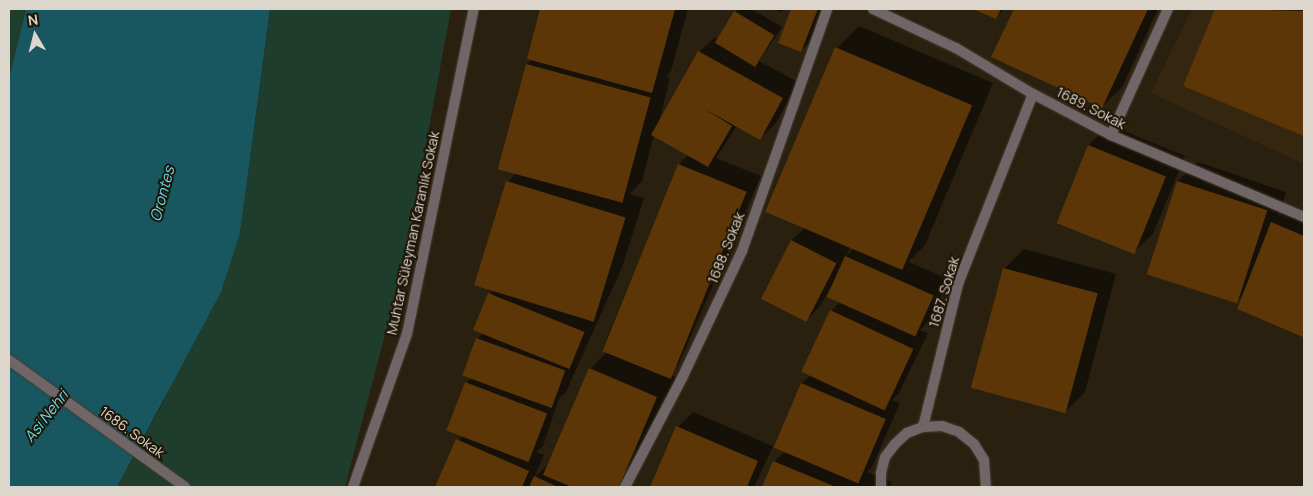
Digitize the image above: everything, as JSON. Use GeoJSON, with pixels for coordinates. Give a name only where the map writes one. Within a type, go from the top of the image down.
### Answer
{"type":"FeatureCollection","features":[{"type":"Feature","properties":{"kind":"street","name":"Muhtar Süleyman Karanlık Sokak"},"geometry":{"type":"LineString","coordinates":[[353,487],[407,334],[474,9]]}},
{"type":"Feature","properties":{"kind":"street","name":"1688. Sokak"},"geometry":{"type":"LineString","coordinates":[[625,487],[682,378],[742,251],[827,9]]}},
{"type":"Feature","properties":{"kind":"street","name":"1689. Sokak"},"geometry":{"type":"LineString","coordinates":[[873,9],[956,48],[1033,94],[1111,135],[1304,217]]}},
{"type":"Feature","properties":{"kind":"street"},"geometry":{"type":"LineString","coordinates":[[1111,135],[1168,9]]}},
{"type":"Feature","properties":{"kind":"street","name":"1687. Sokak"},"geometry":{"type":"LineString","coordinates":[[923,427],[958,284],[1033,94]]}},
{"type":"Feature","properties":{"kind":"street","name":"1686. Sokak"},"geometry":{"type":"LineString","coordinates":[[9,360],[185,487]]}},
{"type":"Feature","properties":{"kind":"street"},"geometry":{"type":"LineString","coordinates":[[881,487],[881,473],[890,450],[908,433],[923,427],[942,426],[959,432],[974,444],[984,460],[986,487]]}},
{"type":"Feature","properties":{"kind":"shaded area"},"geometry":{"type":"Polygon","coordinates":[[[1192,9],[1304,9],[1304,164],[1151,93],[1192,9]]]}},
{"type":"Feature","properties":{"kind":"green space"},"geometry":{"type":"Polygon","coordinates":[[[9,9],[26,9],[9,79],[9,9]]]}},
{"type":"Feature","properties":{"kind":"green space"},"geometry":{"type":"Polygon","coordinates":[[[270,9],[451,9],[405,258],[345,487],[117,487],[162,404],[240,233],[270,9]]]}},
{"type":"Feature","properties":{"kind":"water"},"geometry":{"type":"Polygon","coordinates":[[[26,9],[270,9],[240,233],[221,292],[117,487],[9,487],[9,79],[26,9]]]}},
{"type":"Feature","properties":{"kind":"building"},"geometry":{"type":"Polygon","coordinates":[[[540,9],[675,9],[652,93],[527,59],[540,9]]]}},
{"type":"Feature","properties":{"kind":"building"},"geometry":{"type":"Polygon","coordinates":[[[791,9],[818,9],[801,52],[778,43],[791,9]]]}},
{"type":"Feature","properties":{"kind":"building"},"geometry":{"type":"Polygon","coordinates":[[[973,9],[1001,9],[996,19],[973,9]]]}},
{"type":"Feature","properties":{"kind":"building"},"geometry":{"type":"Polygon","coordinates":[[[1014,9],[1148,9],[1102,108],[991,57],[1014,9]]]}},
{"type":"Feature","properties":{"kind":"building"},"geometry":{"type":"Polygon","coordinates":[[[1215,9],[1304,11],[1304,136],[1183,86],[1215,9]]]}},
{"type":"Feature","properties":{"kind":"building"},"geometry":{"type":"Polygon","coordinates":[[[734,11],[774,35],[755,67],[715,43],[734,11]]]}},
{"type":"Feature","properties":{"kind":"building"},"geometry":{"type":"Polygon","coordinates":[[[835,47],[972,105],[902,270],[765,212],[835,47]]]}},
{"type":"Feature","properties":{"kind":"building"},"geometry":{"type":"Polygon","coordinates":[[[698,51],[783,98],[760,140],[703,108],[732,126],[708,167],[651,135],[698,51]]]}},
{"type":"Feature","properties":{"kind":"building"},"geometry":{"type":"Polygon","coordinates":[[[526,64],[651,97],[622,203],[498,169],[526,64]]]}},
{"type":"Feature","properties":{"kind":"building"},"geometry":{"type":"Polygon","coordinates":[[[1088,145],[1166,176],[1134,254],[1057,223],[1088,145]]]}},
{"type":"Feature","properties":{"kind":"building"},"geometry":{"type":"Polygon","coordinates":[[[678,164],[747,192],[671,379],[602,351],[678,164]]]}},
{"type":"Feature","properties":{"kind":"building"},"geometry":{"type":"Polygon","coordinates":[[[506,181],[626,218],[594,322],[474,285],[506,181]]]}},
{"type":"Feature","properties":{"kind":"building"},"geometry":{"type":"Polygon","coordinates":[[[1177,181],[1267,210],[1237,304],[1147,274],[1177,181]]]}},
{"type":"Feature","properties":{"kind":"building"},"geometry":{"type":"Polygon","coordinates":[[[1271,222],[1304,236],[1303,337],[1237,309],[1271,222]]]}},
{"type":"Feature","properties":{"kind":"building"},"geometry":{"type":"Polygon","coordinates":[[[791,240],[836,263],[806,322],[761,299],[791,240]]]}},
{"type":"Feature","properties":{"kind":"building"},"geometry":{"type":"Polygon","coordinates":[[[845,256],[934,295],[915,337],[827,297],[845,256]]]}},
{"type":"Feature","properties":{"kind":"building"},"geometry":{"type":"Polygon","coordinates":[[[1003,268],[1098,293],[1066,413],[971,388],[1003,268]]]}},
{"type":"Feature","properties":{"kind":"building"},"geometry":{"type":"Polygon","coordinates":[[[488,293],[584,332],[569,369],[473,330],[488,293]]]}},
{"type":"Feature","properties":{"kind":"building"},"geometry":{"type":"Polygon","coordinates":[[[830,310],[913,349],[885,411],[801,372],[830,310]]]}},
{"type":"Feature","properties":{"kind":"building"},"geometry":{"type":"Polygon","coordinates":[[[476,338],[565,370],[552,408],[462,376],[476,338]]]}},
{"type":"Feature","properties":{"kind":"building"},"geometry":{"type":"Polygon","coordinates":[[[589,368],[657,397],[619,487],[572,487],[543,475],[589,368]]]}},
{"type":"Feature","properties":{"kind":"building"},"geometry":{"type":"Polygon","coordinates":[[[465,382],[547,414],[529,462],[446,431],[465,382]]]}},
{"type":"Feature","properties":{"kind":"building"},"geometry":{"type":"Polygon","coordinates":[[[801,383],[886,419],[858,483],[774,447],[801,383]]]}},
{"type":"Feature","properties":{"kind":"building"},"geometry":{"type":"Polygon","coordinates":[[[676,426],[758,461],[747,487],[650,487],[676,426]]]}},
{"type":"Feature","properties":{"kind":"building"},"geometry":{"type":"Polygon","coordinates":[[[456,439],[529,471],[522,487],[435,487],[456,439]]]}},
{"type":"Feature","properties":{"kind":"building"},"geometry":{"type":"Polygon","coordinates":[[[773,461],[836,487],[762,487],[773,461]]]}},
{"type":"Feature","properties":{"kind":"building"},"geometry":{"type":"Polygon","coordinates":[[[534,476],[558,487],[529,487],[534,476]]]}},
{"type":"Feature","properties":{"kind":"water label","name":"Orontes"},"geometry":{"type":"Point","coordinates":[162,194]}},
{"type":"Feature","properties":{"kind":"water label","name":"Asi Nehri"},"geometry":{"type":"Point","coordinates":[46,416]}}]}
